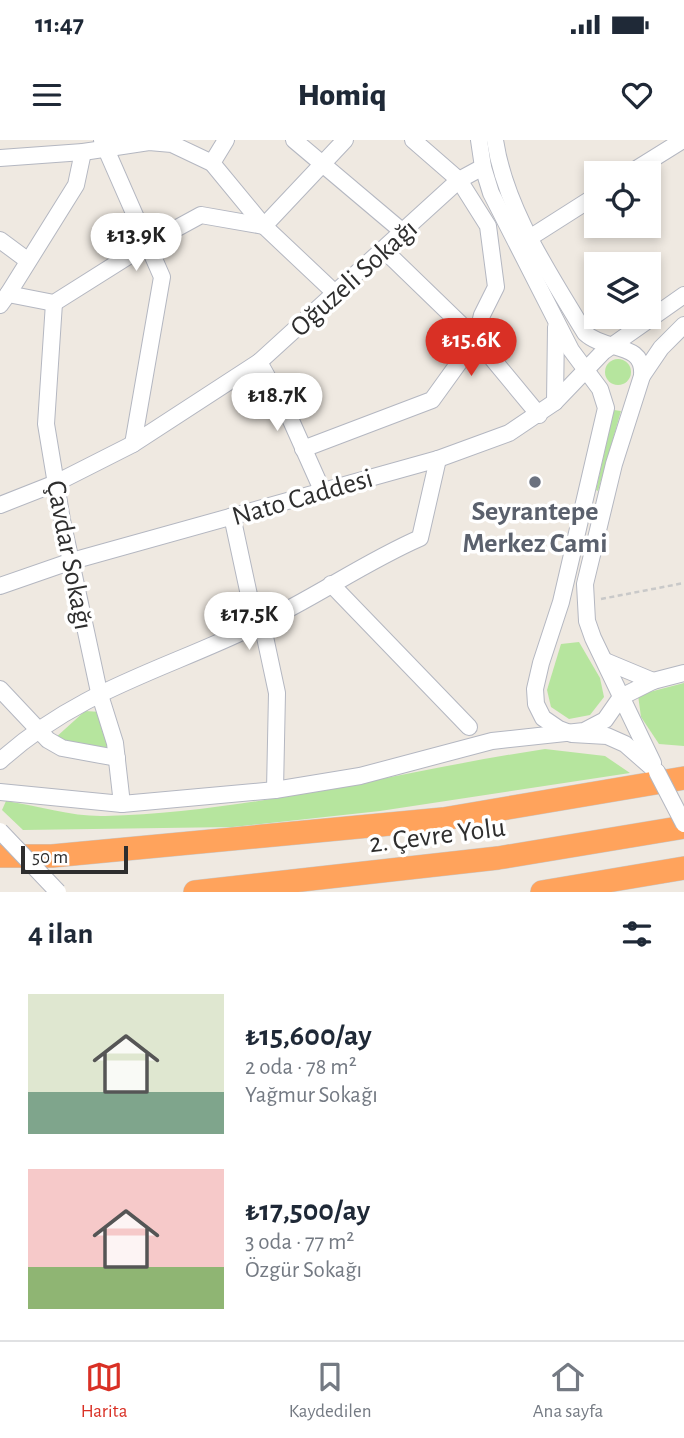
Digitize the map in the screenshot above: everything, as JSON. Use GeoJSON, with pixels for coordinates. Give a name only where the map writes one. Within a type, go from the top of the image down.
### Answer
{"type":"FeatureCollection","features":[{"type":"Feature","properties":{"kind":"highway"},"geometry":{"type":"LineString","coordinates":[[0,856],[52,856],[443,819],[684,778]]}},
{"type":"Feature","properties":{"kind":"highway","name":"2. Çevre Yolu"},"geometry":{"type":"LineString","coordinates":[[195,892],[498,858],[684,826]]}},
{"type":"Feature","properties":{"kind":"highway"},"geometry":{"type":"LineString","coordinates":[[0,868],[134,859],[210,842]]}},
{"type":"Feature","properties":{"kind":"highway"},"geometry":{"type":"LineString","coordinates":[[542,892],[684,868]]}},
{"type":"Feature","properties":{"kind":"street"},"geometry":{"type":"LineString","coordinates":[[212,163],[226,140]]}},
{"type":"Feature","properties":{"kind":"street"},"geometry":{"type":"LineString","coordinates":[[294,140],[404,232]]}},
{"type":"Feature","properties":{"kind":"street"},"geometry":{"type":"LineString","coordinates":[[264,226],[345,140]]}},
{"type":"Feature","properties":{"kind":"street"},"geometry":{"type":"LineString","coordinates":[[303,449],[432,400],[476,339],[482,315],[496,287],[488,226],[458,180],[413,140]]}},
{"type":"Feature","properties":{"kind":"street"},"geometry":{"type":"LineString","coordinates":[[479,140],[491,193],[556,321],[604,398],[606,408],[561,602],[535,689],[536,704],[543,718],[572,734]]}},
{"type":"Feature","properties":{"kind":"street"},"geometry":{"type":"LineString","coordinates":[[495,140],[507,187],[531,237],[585,333],[596,343],[630,350],[636,355],[642,376]]}},
{"type":"Feature","properties":{"kind":"street"},"geometry":{"type":"LineString","coordinates":[[649,161],[682,140]]}},
{"type":"Feature","properties":{"kind":"street"},"geometry":{"type":"LineString","coordinates":[[104,144],[162,277],[133,444]]}},
{"type":"Feature","properties":{"kind":"street"},"geometry":{"type":"LineString","coordinates":[[0,158],[83,152],[104,144],[172,144],[212,163],[264,226],[335,293]]}},
{"type":"Feature","properties":{"kind":"street"},"geometry":{"type":"LineString","coordinates":[[83,152],[76,185],[4,300],[54,303],[146,245],[201,215],[264,226]]}},
{"type":"Feature","properties":{"kind":"street","name":"Oğuzeli Sokağı"},"geometry":{"type":"LineString","coordinates":[[0,505],[56,483],[133,444],[259,362],[458,180],[483,167]]}},
{"type":"Feature","properties":{"kind":"street"},"geometry":{"type":"LineString","coordinates":[[531,237],[584,203]]}},
{"type":"Feature","properties":{"kind":"street"},"geometry":{"type":"LineString","coordinates":[[0,240],[27,260]]}},
{"type":"Feature","properties":{"kind":"street"},"geometry":{"type":"LineString","coordinates":[[384,250],[476,339],[539,415]]}},
{"type":"Feature","properties":{"kind":"street","name":"Nato Caddesi"},"geometry":{"type":"LineString","coordinates":[[0,586],[72,561],[438,459],[509,433],[555,402],[596,358],[684,295]]}},
{"type":"Feature","properties":{"kind":"street","name":"Çavdar Sokağı"},"geometry":{"type":"LineString","coordinates":[[54,303],[46,424],[99,692],[117,758],[122,804]]}},
{"type":"Feature","properties":{"kind":"street"},"geometry":{"type":"LineString","coordinates":[[555,402],[556,321]]}},
{"type":"Feature","properties":{"kind":"street"},"geometry":{"type":"LineString","coordinates":[[684,325],[661,348],[642,376],[614,464],[589,560],[585,603],[593,638],[684,826]]}},
{"type":"Feature","properties":{"kind":"street"},"geometry":{"type":"LineString","coordinates":[[259,362],[322,490]]}},
{"type":"Feature","properties":{"kind":"street"},"geometry":{"type":"LineString","coordinates":[[0,761],[36,729],[99,692],[262,623],[374,559],[420,537],[438,459]]}},
{"type":"Feature","properties":{"kind":"street"},"geometry":{"type":"LineString","coordinates":[[232,516],[252,609],[262,623],[277,692],[275,790]]}},
{"type":"Feature","properties":{"kind":"street"},"geometry":{"type":"LineString","coordinates":[[331,584],[469,727]]}},
{"type":"Feature","properties":{"kind":"street"},"geometry":{"type":"LineString","coordinates":[[604,662],[653,681]]}},
{"type":"Feature","properties":{"kind":"street"},"geometry":{"type":"LineString","coordinates":[[572,734],[606,720],[621,697],[653,681],[684,673]]}},
{"type":"Feature","properties":{"kind":"street"},"geometry":{"type":"LineString","coordinates":[[0,689],[36,729],[62,748],[117,758]]}},
{"type":"Feature","properties":{"kind":"street"},"geometry":{"type":"LineString","coordinates":[[0,792],[122,804],[275,790],[360,776],[492,741],[530,734],[607,736],[636,752],[657,772]]}},
{"type":"Feature","properties":{"kind":"street"},"geometry":{"type":"LineString","coordinates":[[0,831],[58,892]]}},
{"type":"Feature","properties":{"kind":"path"},"geometry":{"type":"LineString","coordinates":[[585,603],[684,583]]}},
{"type":"Feature","properties":{"kind":"green space"},"geometry":{"type":"Polygon","coordinates":[[[618,359],[628,362],[631,372],[628,382],[618,385],[608,382],[605,372],[608,362],[618,359]]]}},
{"type":"Feature","properties":{"kind":"green space"},"geometry":{"type":"Polygon","coordinates":[[[614,410],[621,411],[598,491],[596,490],[614,410]]]}},
{"type":"Feature","properties":{"kind":"green space"},"geometry":{"type":"Polygon","coordinates":[[[579,642],[600,678],[604,697],[590,715],[569,719],[551,707],[547,690],[561,644],[579,642]]]}},
{"type":"Feature","properties":{"kind":"green space"},"geometry":{"type":"Polygon","coordinates":[[[684,683],[684,746],[659,744],[641,717],[638,695],[684,683]]]}},
{"type":"Feature","properties":{"kind":"green space"},"geometry":{"type":"Polygon","coordinates":[[[85,711],[101,712],[111,752],[54,739],[85,711]]]}},
{"type":"Feature","properties":{"kind":"green space"},"geometry":{"type":"Polygon","coordinates":[[[545,749],[605,756],[630,773],[380,811],[233,827],[23,830],[2,810],[6,801],[93,816],[216,807],[545,749]]]}},
{"type":"Feature","properties":{"kind":"place","name":"Seyrantepe Merkez Cami"},"geometry":{"type":"Point","coordinates":[535,482]}}]}
